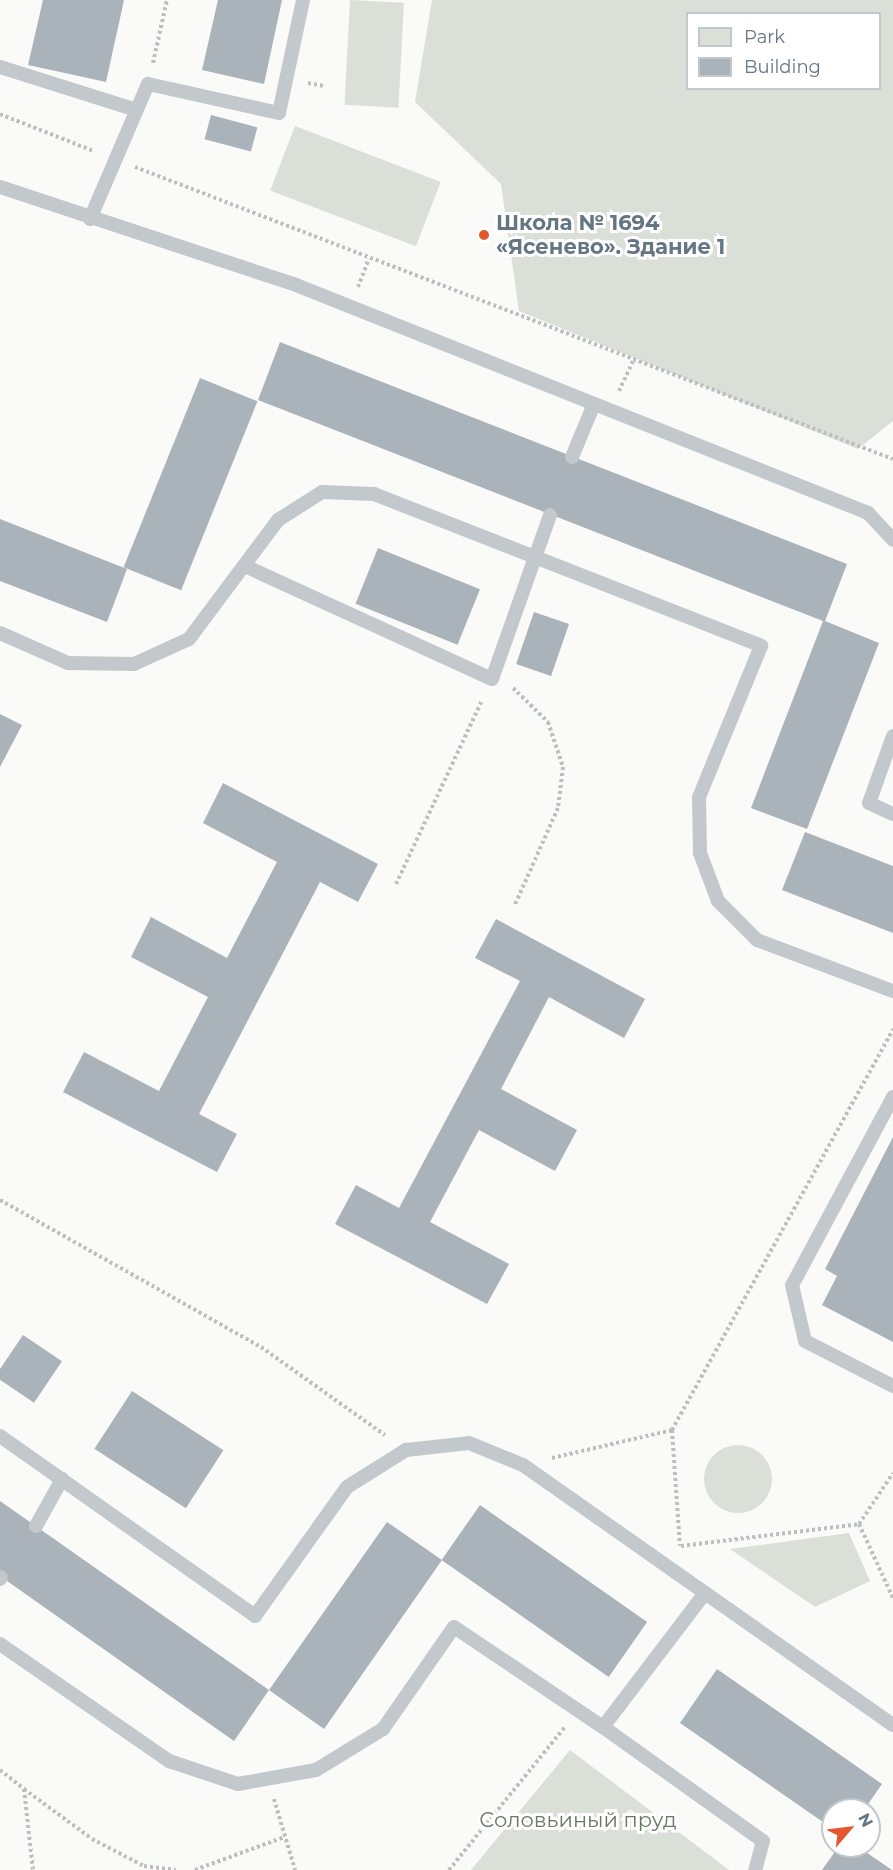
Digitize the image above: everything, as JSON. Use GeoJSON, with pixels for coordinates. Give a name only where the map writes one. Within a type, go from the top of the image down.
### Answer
{"type":"FeatureCollection","features":[{"type":"Feature","properties":{"kind":"lane"},"geometry":{"type":"LineString","coordinates":[[90,219],[117,160],[134,109],[148,84],[279,113],[303,0]]}},
{"type":"Feature","properties":{"kind":"lane"},"geometry":{"type":"LineString","coordinates":[[0,67],[134,109]]}},
{"type":"Feature","properties":{"kind":"lane"},"geometry":{"type":"LineString","coordinates":[[0,187],[90,219],[296,285],[868,513],[893,540]]}},
{"type":"Feature","properties":{"kind":"lane"},"geometry":{"type":"LineString","coordinates":[[572,457],[594,404]]}},
{"type":"Feature","properties":{"kind":"lane"},"geometry":{"type":"LineString","coordinates":[[0,633],[68,663],[134,664],[189,639],[247,567],[278,520],[322,492],[374,494],[761,646],[699,797],[700,853],[718,901],[757,940],[893,991]]}},
{"type":"Feature","properties":{"kind":"lane"},"geometry":{"type":"LineString","coordinates":[[247,567],[492,679],[550,515]]}},
{"type":"Feature","properties":{"kind":"lane"},"geometry":{"type":"LineString","coordinates":[[893,736],[869,804],[893,814]]}},
{"type":"Feature","properties":{"kind":"lane"},"geometry":{"type":"LineString","coordinates":[[893,1096],[792,1285],[805,1341],[893,1386]]}},
{"type":"Feature","properties":{"kind":"lane"},"geometry":{"type":"LineString","coordinates":[[0,1436],[255,1616],[347,1487],[406,1450],[469,1443],[523,1465],[893,1725]]}},
{"type":"Feature","properties":{"kind":"lane"},"geometry":{"type":"LineString","coordinates":[[36,1526],[62,1479]]}},
{"type":"Feature","properties":{"kind":"lane"},"geometry":{"type":"LineString","coordinates":[[603,1727],[705,1593]]}},
{"type":"Feature","properties":{"kind":"lane"},"geometry":{"type":"LineString","coordinates":[[0,1644],[169,1761],[238,1784],[316,1770],[383,1729],[454,1627],[579,1710],[763,1841],[755,1870]]}},
{"type":"Feature","properties":{"kind":"path"},"geometry":{"type":"LineString","coordinates":[[148,84],[167,0]]}},
{"type":"Feature","properties":{"kind":"path"},"geometry":{"type":"LineString","coordinates":[[0,114],[633,361],[893,459]]}},
{"type":"Feature","properties":{"kind":"path"},"geometry":{"type":"LineString","coordinates":[[610,411],[633,361]]}},
{"type":"Feature","properties":{"kind":"path"},"geometry":{"type":"LineString","coordinates":[[396,884],[492,679],[535,705],[551,730],[563,767],[558,808],[514,907]]}},
{"type":"Feature","properties":{"kind":"path"},"geometry":{"type":"LineString","coordinates":[[678,1574],[680,1546],[672,1430],[893,1029]]}},
{"type":"Feature","properties":{"kind":"path"},"geometry":{"type":"LineString","coordinates":[[0,1200],[261,1347],[406,1450]]}},
{"type":"Feature","properties":{"kind":"path"},"geometry":{"type":"LineString","coordinates":[[523,1465],[672,1430]]}},
{"type":"Feature","properties":{"kind":"path"},"geometry":{"type":"LineString","coordinates":[[680,1546],[859,1524],[893,1473]]}},
{"type":"Feature","properties":{"kind":"path"},"geometry":{"type":"LineString","coordinates":[[859,1524],[893,1598]]}},
{"type":"Feature","properties":{"kind":"path"},"geometry":{"type":"LineString","coordinates":[[449,1870],[579,1710]]}},
{"type":"Feature","properties":{"kind":"path"},"geometry":{"type":"LineString","coordinates":[[0,1770],[92,1839],[144,1866],[176,1870]]}},
{"type":"Feature","properties":{"kind":"path"},"geometry":{"type":"LineString","coordinates":[[268,1779],[295,1870]]}},
{"type":"Feature","properties":{"kind":"path"},"geometry":{"type":"LineString","coordinates":[[24,1789],[33,1870]]}},
{"type":"Feature","properties":{"kind":"path"},"geometry":{"type":"LineString","coordinates":[[195,1870],[285,1837]]}},
{"type":"Feature","properties":{"kind":"green space"},"geometry":{"type":"Polygon","coordinates":[[[350,0],[404,3],[398,108],[345,105],[350,0]]]}},
{"type":"Feature","properties":{"kind":"green space"},"geometry":{"type":"Polygon","coordinates":[[[432,0],[893,0],[893,421],[858,449],[519,311],[501,184],[415,102],[432,0]]]}},
{"type":"Feature","properties":{"kind":"green space"},"geometry":{"type":"Polygon","coordinates":[[[295,126],[441,182],[416,246],[270,190],[295,126]]]}},
{"type":"Feature","properties":{"kind":"green space"},"geometry":{"type":"Polygon","coordinates":[[[738,1445],[751,1448],[762,1455],[769,1466],[772,1479],[769,1492],[762,1503],[751,1510],[738,1513],[725,1510],[714,1503],[707,1492],[704,1479],[707,1466],[714,1455],[725,1448],[738,1445]]]}},
{"type":"Feature","properties":{"kind":"green space"},"geometry":{"type":"Polygon","coordinates":[[[849,1533],[870,1581],[815,1607],[730,1549],[849,1533]]]}},
{"type":"Feature","properties":{"kind":"green space","name":"Соловьиный пруд"},"geometry":{"type":"Polygon","coordinates":[[[570,1750],[729,1870],[471,1870],[570,1750]]]}},
{"type":"Feature","properties":{"kind":"building"},"geometry":{"type":"Polygon","coordinates":[[[43,0],[124,0],[106,82],[28,65],[43,0]]]}},
{"type":"Feature","properties":{"kind":"building"},"geometry":{"type":"Polygon","coordinates":[[[218,0],[282,0],[264,84],[202,70],[218,0]]]}},
{"type":"Feature","properties":{"kind":"building"},"geometry":{"type":"Polygon","coordinates":[[[211,115],[257,127],[251,152],[205,139],[211,115]]]}},
{"type":"Feature","properties":{"kind":"building"},"geometry":{"type":"Polygon","coordinates":[[[280,342],[847,564],[825,621],[879,643],[807,829],[751,808],[823,621],[258,400],[280,342]]]}},
{"type":"Feature","properties":{"kind":"building"},"geometry":{"type":"Polygon","coordinates":[[[200,378],[257,401],[181,590],[124,567],[200,378]]]}},
{"type":"Feature","properties":{"kind":"building"},"geometry":{"type":"Polygon","coordinates":[[[0,519],[127,569],[107,622],[0,581],[0,519]]]}},
{"type":"Feature","properties":{"kind":"building"},"geometry":{"type":"Polygon","coordinates":[[[378,548],[480,589],[458,645],[356,604],[378,548]]]}},
{"type":"Feature","properties":{"kind":"building"},"geometry":{"type":"Polygon","coordinates":[[[534,612],[569,624],[551,676],[516,664],[534,612]]]}},
{"type":"Feature","properties":{"kind":"building"},"geometry":{"type":"Polygon","coordinates":[[[0,714],[22,725],[0,767],[0,714]]]}},
{"type":"Feature","properties":{"kind":"building"},"geometry":{"type":"Polygon","coordinates":[[[223,783],[378,864],[358,902],[320,882],[199,1114],[237,1134],[217,1172],[63,1092],[84,1052],[159,1091],[208,997],[131,957],[151,917],[227,958],[277,862],[203,823],[223,783]]]}},
{"type":"Feature","properties":{"kind":"building"},"geometry":{"type":"Polygon","coordinates":[[[805,832],[893,866],[893,933],[782,890],[805,832]]]}},
{"type":"Feature","properties":{"kind":"building"},"geometry":{"type":"Polygon","coordinates":[[[496,919],[645,999],[624,1038],[549,997],[501,1089],[577,1130],[555,1171],[479,1130],[430,1222],[509,1264],[487,1304],[335,1224],[356,1185],[399,1208],[520,981],[475,958],[496,919]]]}},
{"type":"Feature","properties":{"kind":"building"},"geometry":{"type":"Polygon","coordinates":[[[893,1137],[893,1342],[822,1305],[837,1276],[825,1269],[893,1137]]]}},
{"type":"Feature","properties":{"kind":"building"},"geometry":{"type":"Polygon","coordinates":[[[23,1335],[62,1361],[34,1403],[0,1380],[0,1369],[23,1335]]]}},
{"type":"Feature","properties":{"kind":"building"},"geometry":{"type":"Polygon","coordinates":[[[132,1391],[223,1450],[186,1508],[94,1449],[132,1391]]]}},
{"type":"Feature","properties":{"kind":"building"},"geometry":{"type":"Polygon","coordinates":[[[0,1501],[269,1690],[234,1741],[0,1576],[0,1501]]]}},
{"type":"Feature","properties":{"kind":"building"},"geometry":{"type":"Polygon","coordinates":[[[480,1505],[647,1622],[609,1677],[442,1560],[480,1505]]]}},
{"type":"Feature","properties":{"kind":"building"},"geometry":{"type":"Polygon","coordinates":[[[387,1522],[442,1560],[324,1729],[269,1690],[387,1522]]]}},
{"type":"Feature","properties":{"kind":"building"},"geometry":{"type":"Polygon","coordinates":[[[717,1669],[882,1784],[872,1798],[821,1798],[821,1821],[680,1723],[717,1669]]]}},
{"type":"Feature","properties":{"kind":"building"},"geometry":{"type":"Polygon","coordinates":[[[830,1858],[874,1858],[892,1870],[822,1870],[830,1858]]]}},
{"type":"Feature","properties":{"kind":"place","name":"Школа № 1694 «Ясенево». Здание 1"},"geometry":{"type":"Point","coordinates":[484,235]}}]}
